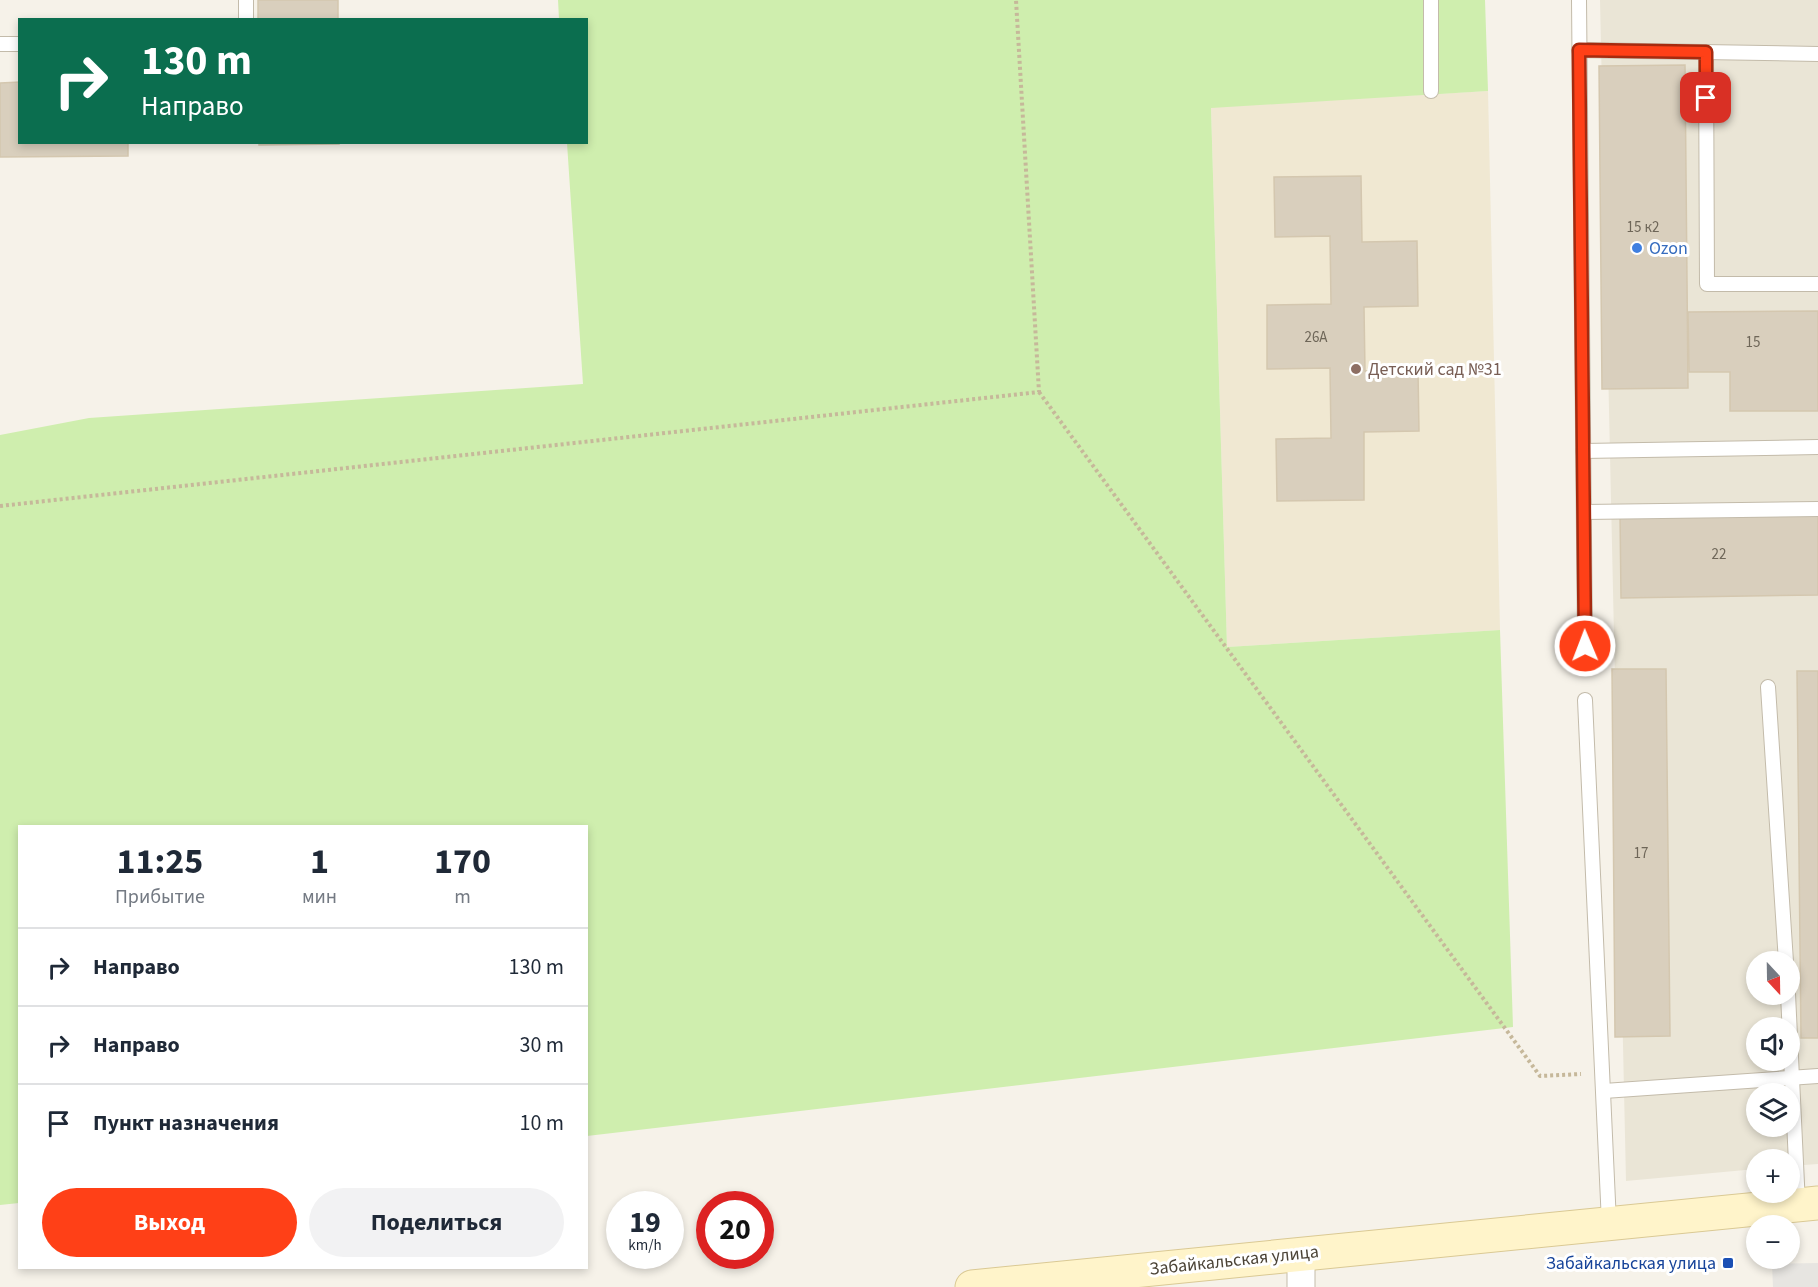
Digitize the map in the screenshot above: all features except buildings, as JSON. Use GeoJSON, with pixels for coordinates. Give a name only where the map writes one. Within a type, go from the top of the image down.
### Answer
{"type":"FeatureCollection","features":[{"type":"Feature","properties":{"kind":"street","name":"Забайкальская улица"},"geometry":{"type":"LineString","coordinates":[[972,1287],[1808,1204]]}},
{"type":"Feature","properties":{"kind":"street"},"geometry":{"type":"LineString","coordinates":[[1301,1253],[1301,1287]]}},
{"type":"Feature","properties":{"kind":"lane"},"geometry":{"type":"LineString","coordinates":[[246,0],[246,18]]}},
{"type":"Feature","properties":{"kind":"lane"},"geometry":{"type":"LineString","coordinates":[[1431,0],[1431,91]]}},
{"type":"Feature","properties":{"kind":"lane"},"geometry":{"type":"LineString","coordinates":[[1579,0],[1585,646]]}},
{"type":"Feature","properties":{"kind":"lane"},"geometry":{"type":"LineString","coordinates":[[0,44],[18,44]]}},
{"type":"Feature","properties":{"kind":"lane"},"geometry":{"type":"LineString","coordinates":[[1579,50],[1818,54]]}},
{"type":"Feature","properties":{"kind":"lane"},"geometry":{"type":"LineString","coordinates":[[1706,52],[1707,284],[1818,284]]}},
{"type":"Feature","properties":{"kind":"lane"},"geometry":{"type":"LineString","coordinates":[[1583,451],[1818,447]]}},
{"type":"Feature","properties":{"kind":"lane"},"geometry":{"type":"LineString","coordinates":[[1584,512],[1818,509]]}},
{"type":"Feature","properties":{"kind":"lane"},"geometry":{"type":"LineString","coordinates":[[1768,687],[1785,951]]}},
{"type":"Feature","properties":{"kind":"lane"},"geometry":{"type":"LineString","coordinates":[[1585,700],[1609,1223]]}},
{"type":"Feature","properties":{"kind":"lane"},"geometry":{"type":"LineString","coordinates":[[1789,1005],[1793,1077],[1808,1204]]}},
{"type":"Feature","properties":{"kind":"lane"},"geometry":{"type":"LineString","coordinates":[[1604,1091],[1818,1076]]}},
{"type":"Feature","properties":{"kind":"path"},"geometry":{"type":"LineString","coordinates":[[1017,0],[1039,392],[1540,1076],[1603,1072]]}},
{"type":"Feature","properties":{"kind":"path"},"geometry":{"type":"LineString","coordinates":[[0,506],[1039,392]]}},
{"type":"Feature","properties":{"kind":"shaded area"},"geometry":{"type":"Polygon","coordinates":[[[1600,0],[1818,0],[1818,1164],[1800,1165],[1800,1149],[1746,1149],[1746,1170],[1626,1181],[1600,0]]]}},
{"type":"Feature","properties":{"kind":"shaded area","name":"Детский сад №31"},"geometry":{"type":"Polygon","coordinates":[[[1488,91],[1500,630],[1227,647],[1211,107],[1488,91]]]}},
{"type":"Feature","properties":{"kind":"shaded area"},"geometry":{"type":"Polygon","coordinates":[[[1800,1263],[1818,1263],[1818,1287],[1773,1287],[1772,1269],[1800,1269],[1800,1263]]]}},
{"type":"Feature","properties":{"kind":"green space"},"geometry":{"type":"Polygon","coordinates":[[[558,0],[1485,0],[1488,91],[1211,108],[1227,647],[1500,630],[1513,1027],[588,1136],[588,825],[18,825],[18,1203],[0,1205],[0,435],[89,418],[583,384],[567,144],[588,144],[588,18],[559,18],[558,0]]]}},
{"type":"Feature","properties":{"kind":"place","name":"Ozon"},"geometry":{"type":"Point","coordinates":[1637,248]}},
{"type":"Feature","properties":{"kind":"place","name":"Детский сад №31"},"geometry":{"type":"Point","coordinates":[1356,369]}},
{"type":"Feature","properties":{"kind":"place","name":"Забайкальская улица"},"geometry":{"type":"Point","coordinates":[1728,1263]}},
{"type":"Feature","properties":{"kind":"route"},"geometry":{"type":"LineString","coordinates":[[1585,646],[1579,50],[1706,52],[1706,98]]}}]}
